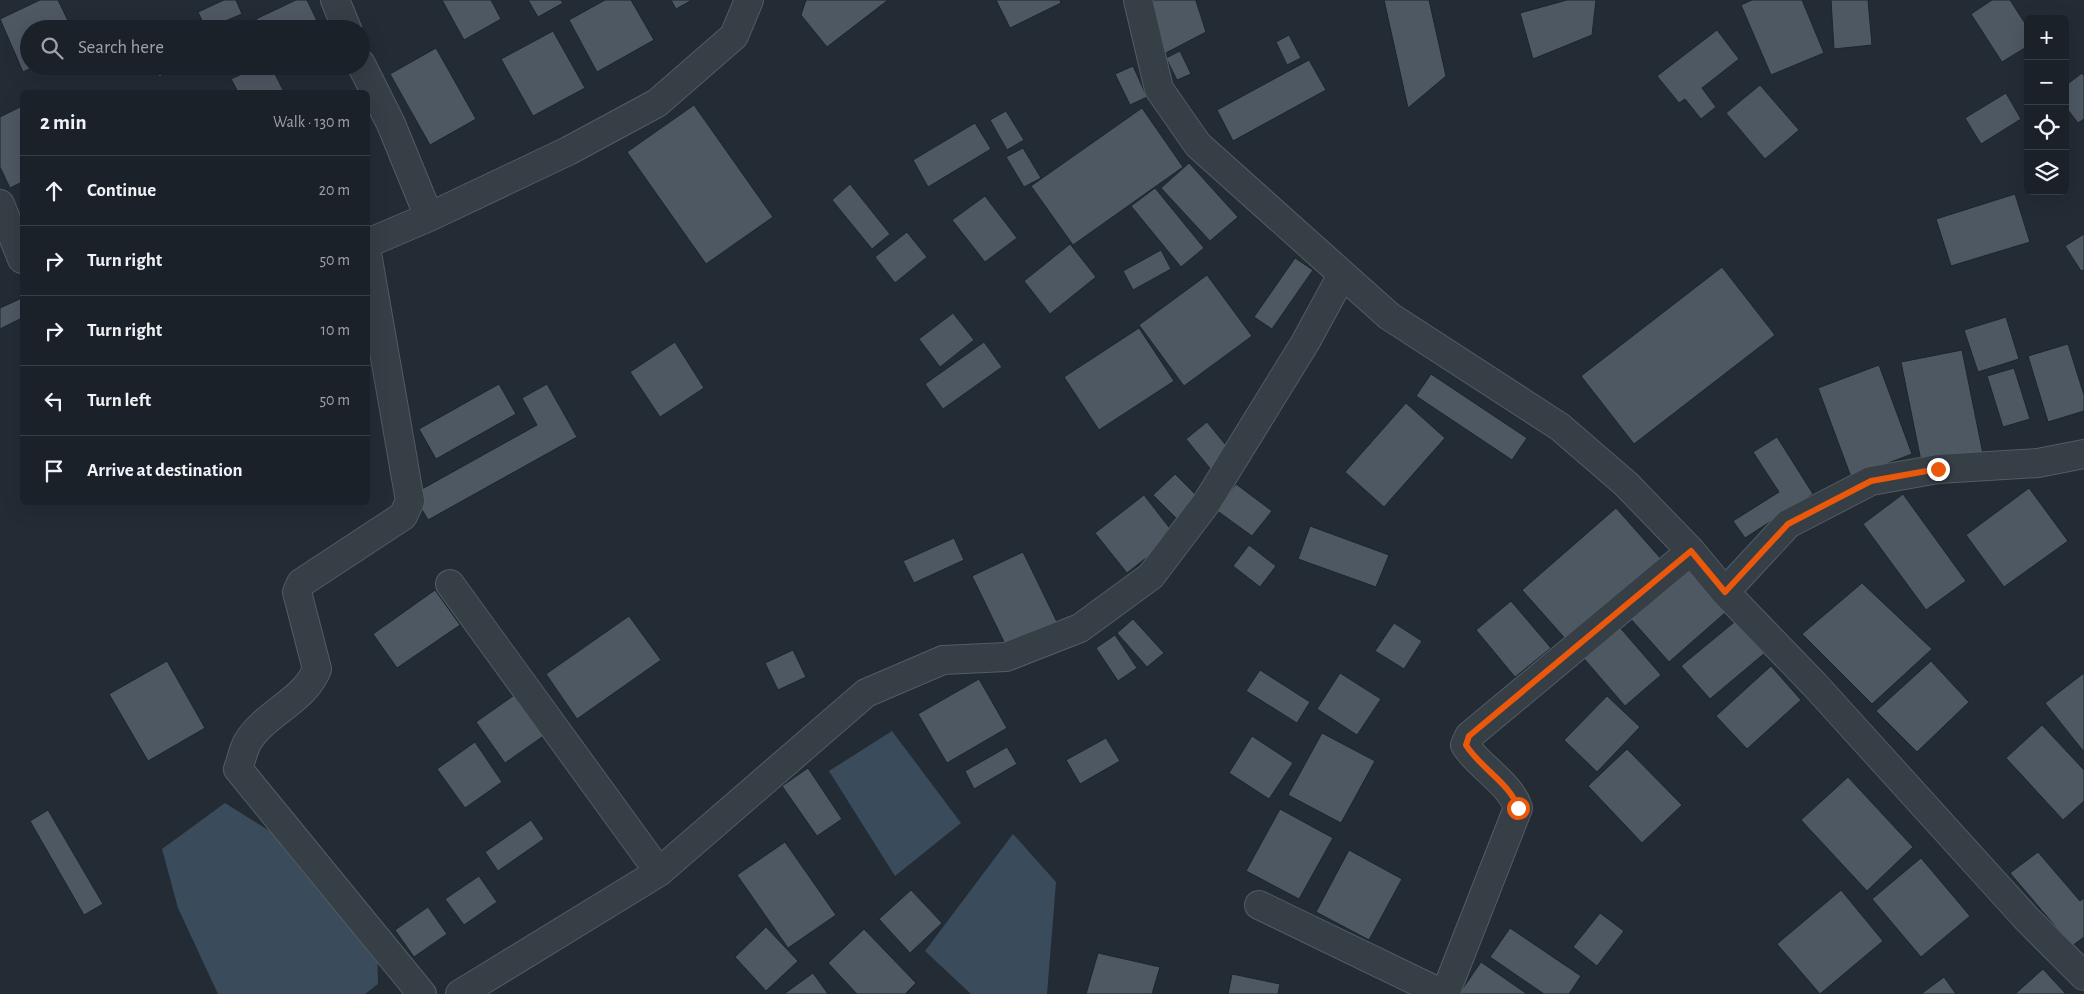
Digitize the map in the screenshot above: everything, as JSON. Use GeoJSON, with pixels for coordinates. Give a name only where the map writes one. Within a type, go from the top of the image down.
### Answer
{"type":"FeatureCollection","features":[{"type":"Feature","properties":{"kind":"street"},"geometry":{"type":"LineString","coordinates":[[335,0],[343,20]]}},
{"type":"Feature","properties":{"kind":"street"},"geometry":{"type":"LineString","coordinates":[[370,242],[429,218],[568,151],[657,103],[734,36],[749,0]]}},
{"type":"Feature","properties":{"kind":"street"},"geometry":{"type":"LineString","coordinates":[[1138,0],[1159,89],[1198,145],[1389,316],[1560,427],[1626,484],[1691,551],[1725,592],[1814,684],[2027,919],[2084,976]]}},
{"type":"Feature","properties":{"kind":"street"},"geometry":{"type":"LineString","coordinates":[[366,75],[391,124],[429,218]]}},
{"type":"Feature","properties":{"kind":"street"},"geometry":{"type":"LineString","coordinates":[[0,204],[20,254]]}},
{"type":"Feature","properties":{"kind":"street"},"geometry":{"type":"LineString","coordinates":[[370,271],[410,501],[403,516],[302,583],[297,592],[317,669],[313,681],[247,742],[238,769],[422,994]]}},
{"type":"Feature","properties":{"kind":"street"},"geometry":{"type":"LineString","coordinates":[[460,994],[659,872],[866,693],[943,660],[1006,656],[1080,628],[1151,576],[1207,502],[1305,343],[1342,275]]}},
{"type":"Feature","properties":{"kind":"street"},"geometry":{"type":"LineString","coordinates":[[1725,592],[1788,524],[1871,481],[1938,469],[2038,463],[2084,454]]}},
{"type":"Feature","properties":{"kind":"street"},"geometry":{"type":"LineString","coordinates":[[1258,905],[1444,994],[1518,808],[1515,798],[1472,755],[1466,745],[1469,736],[1691,551]]}},
{"type":"Feature","properties":{"kind":"street"},"geometry":{"type":"LineString","coordinates":[[450,584],[659,872]]}},
{"type":"Feature","properties":{"kind":"water"},"geometry":{"type":"Polygon","coordinates":[[[892,731],[961,823],[895,876],[829,771],[892,731]]]}},
{"type":"Feature","properties":{"kind":"water"},"geometry":{"type":"Polygon","coordinates":[[[225,803],[289,843],[377,946],[378,984],[365,994],[218,994],[178,908],[162,849],[225,803]]]}},
{"type":"Feature","properties":{"kind":"water"},"geometry":{"type":"Polygon","coordinates":[[[1013,834],[1056,882],[1047,994],[971,994],[925,951],[1013,834]]]}},
{"type":"Feature","properties":{"kind":"building"},"geometry":{"type":"Polygon","coordinates":[[[40,0],[58,0],[68,20],[20,20],[20,65],[0,19],[40,0]]]}},
{"type":"Feature","properties":{"kind":"building"},"geometry":{"type":"Polygon","coordinates":[[[224,0],[236,0],[242,14],[228,20],[202,20],[198,12],[224,0]]]}},
{"type":"Feature","properties":{"kind":"building"},"geometry":{"type":"Polygon","coordinates":[[[296,0],[307,0],[317,20],[256,20],[296,0]]]}},
{"type":"Feature","properties":{"kind":"building"},"geometry":{"type":"Polygon","coordinates":[[[442,0],[491,0],[501,19],[464,40],[442,0]]]}},
{"type":"Feature","properties":{"kind":"building"},"geometry":{"type":"Polygon","coordinates":[[[528,0],[561,0],[563,3],[538,17],[528,0]]]}},
{"type":"Feature","properties":{"kind":"building"},"geometry":{"type":"Polygon","coordinates":[[[605,0],[631,0],[654,40],[597,72],[569,20],[605,0]]]}},
{"type":"Feature","properties":{"kind":"building"},"geometry":{"type":"Polygon","coordinates":[[[671,0],[692,0],[676,9],[671,0]]]}},
{"type":"Feature","properties":{"kind":"building"},"geometry":{"type":"Polygon","coordinates":[[[806,0],[888,0],[827,47],[801,15],[806,0]]]}},
{"type":"Feature","properties":{"kind":"building"},"geometry":{"type":"Polygon","coordinates":[[[996,0],[1060,0],[1061,3],[1010,28],[996,0]]]}},
{"type":"Feature","properties":{"kind":"building"},"geometry":{"type":"Polygon","coordinates":[[[1152,0],[1198,0],[1196,1],[1206,32],[1162,55],[1152,0]]]}},
{"type":"Feature","properties":{"kind":"building"},"geometry":{"type":"Polygon","coordinates":[[[1384,0],[1429,0],[1446,76],[1408,108],[1384,0]]]}},
{"type":"Feature","properties":{"kind":"building"},"geometry":{"type":"Polygon","coordinates":[[[1567,0],[1596,0],[1592,35],[1533,59],[1520,13],[1567,0]]]}},
{"type":"Feature","properties":{"kind":"building"},"geometry":{"type":"Polygon","coordinates":[[[1752,0],[1802,0],[1824,53],[1771,75],[1741,5],[1752,0]]]}},
{"type":"Feature","properties":{"kind":"building"},"geometry":{"type":"Polygon","coordinates":[[[1831,0],[1868,0],[1872,45],[1834,49],[1831,0]]]}},
{"type":"Feature","properties":{"kind":"building"},"geometry":{"type":"Polygon","coordinates":[[[1992,0],[2010,0],[2024,22],[2024,48],[2002,62],[1971,14],[1992,0]]]}},
{"type":"Feature","properties":{"kind":"building"},"geometry":{"type":"Polygon","coordinates":[[[1717,30],[1739,59],[1702,88],[1716,107],[1701,119],[1685,99],[1679,103],[1657,76],[1717,30]]]}},
{"type":"Feature","properties":{"kind":"building"},"geometry":{"type":"Polygon","coordinates":[[[553,31],[585,88],[533,116],[501,59],[553,31]]]}},
{"type":"Feature","properties":{"kind":"building"},"geometry":{"type":"Polygon","coordinates":[[[1289,35],[1301,58],[1287,65],[1276,42],[1289,35]]]}},
{"type":"Feature","properties":{"kind":"building"},"geometry":{"type":"Polygon","coordinates":[[[436,48],[476,119],[430,145],[390,74],[436,48]]]}},
{"type":"Feature","properties":{"kind":"building"},"geometry":{"type":"Polygon","coordinates":[[[1180,51],[1191,74],[1177,80],[1166,58],[1180,51]]]}},
{"type":"Feature","properties":{"kind":"building"},"geometry":{"type":"Polygon","coordinates":[[[1309,60],[1326,90],[1233,141],[1217,110],[1309,60]]]}},
{"type":"Feature","properties":{"kind":"building"},"geometry":{"type":"Polygon","coordinates":[[[1133,66],[1147,97],[1130,105],[1115,74],[1133,66]]]}},
{"type":"Feature","properties":{"kind":"building"},"geometry":{"type":"Polygon","coordinates":[[[2082,73],[2084,76],[2084,119],[2078,123],[2069,111],[2069,83],[2082,73]]]}},
{"type":"Feature","properties":{"kind":"building"},"geometry":{"type":"Polygon","coordinates":[[[240,75],[276,75],[283,90],[237,90],[231,79],[240,75]]]}},
{"type":"Feature","properties":{"kind":"building"},"geometry":{"type":"Polygon","coordinates":[[[1760,85],[1799,130],[1765,159],[1726,113],[1760,85]]]}},
{"type":"Feature","properties":{"kind":"building"},"geometry":{"type":"Polygon","coordinates":[[[2006,93],[2021,119],[1981,144],[1965,118],[2006,93]]]}},
{"type":"Feature","properties":{"kind":"building"},"geometry":{"type":"Polygon","coordinates":[[[694,105],[773,217],[706,264],[627,152],[694,105]]]}},
{"type":"Feature","properties":{"kind":"building"},"geometry":{"type":"Polygon","coordinates":[[[20,107],[20,183],[10,188],[0,167],[0,117],[20,107]]]}},
{"type":"Feature","properties":{"kind":"building"},"geometry":{"type":"Polygon","coordinates":[[[1142,108],[1183,167],[1073,245],[1031,186],[1142,108]]]}},
{"type":"Feature","properties":{"kind":"building"},"geometry":{"type":"Polygon","coordinates":[[[1006,111],[1024,140],[1007,150],[990,120],[1006,111]]]}},
{"type":"Feature","properties":{"kind":"building"},"geometry":{"type":"Polygon","coordinates":[[[975,123],[991,149],[928,187],[913,160],[975,123]]]}},
{"type":"Feature","properties":{"kind":"building"},"geometry":{"type":"Polygon","coordinates":[[[1023,148],[1041,178],[1024,187],[1006,157],[1023,148]]]}},
{"type":"Feature","properties":{"kind":"building"},"geometry":{"type":"Polygon","coordinates":[[[1189,163],[1238,217],[1210,241],[1161,188],[1189,163]]]}},
{"type":"Feature","properties":{"kind":"building"},"geometry":{"type":"Polygon","coordinates":[[[850,184],[890,234],[872,249],[832,200],[850,184]]]}},
{"type":"Feature","properties":{"kind":"building"},"geometry":{"type":"Polygon","coordinates":[[[1155,188],[1204,248],[1181,267],[1131,206],[1155,188]]]}},
{"type":"Feature","properties":{"kind":"building"},"geometry":{"type":"Polygon","coordinates":[[[2015,194],[2030,242],[1951,266],[1936,219],[2015,194]]]}},
{"type":"Feature","properties":{"kind":"building"},"geometry":{"type":"Polygon","coordinates":[[[985,196],[1017,238],[985,262],[952,220],[985,196]]]}},
{"type":"Feature","properties":{"kind":"building"},"geometry":{"type":"Polygon","coordinates":[[[907,232],[927,257],[895,283],[875,257],[907,232]]]}},
{"type":"Feature","properties":{"kind":"building"},"geometry":{"type":"Polygon","coordinates":[[[2084,234],[2084,270],[2081,271],[2065,246],[2084,234]]]}},
{"type":"Feature","properties":{"kind":"building"},"geometry":{"type":"Polygon","coordinates":[[[1070,244],[1096,277],[1050,314],[1024,281],[1070,244]]]}},
{"type":"Feature","properties":{"kind":"building"},"geometry":{"type":"Polygon","coordinates":[[[1161,250],[1171,269],[1133,290],[1123,271],[1161,250]]]}},
{"type":"Feature","properties":{"kind":"building"},"geometry":{"type":"Polygon","coordinates":[[[1295,258],[1313,270],[1272,329],[1254,317],[1295,258]]]}},
{"type":"Feature","properties":{"kind":"building"},"geometry":{"type":"Polygon","coordinates":[[[1722,267],[1775,335],[1634,444],[1581,376],[1722,267]]]}},
{"type":"Feature","properties":{"kind":"building"},"geometry":{"type":"Polygon","coordinates":[[[1207,275],[1252,336],[1184,386],[1139,325],[1207,275]]]}},
{"type":"Feature","properties":{"kind":"building"},"geometry":{"type":"Polygon","coordinates":[[[20,299],[20,319],[0,329],[0,308],[20,299]]]}},
{"type":"Feature","properties":{"kind":"building"},"geometry":{"type":"Polygon","coordinates":[[[953,313],[974,340],[940,367],[919,339],[953,313]]]}},
{"type":"Feature","properties":{"kind":"building"},"geometry":{"type":"Polygon","coordinates":[[[2006,317],[2019,359],[1978,372],[1964,330],[2006,317]]]}},
{"type":"Feature","properties":{"kind":"building"},"geometry":{"type":"Polygon","coordinates":[[[1139,328],[1174,381],[1099,430],[1064,377],[1139,328]]]}},
{"type":"Feature","properties":{"kind":"building"},"geometry":{"type":"Polygon","coordinates":[[[675,342],[704,388],[660,417],[630,372],[675,342]]]}},
{"type":"Feature","properties":{"kind":"building"},"geometry":{"type":"Polygon","coordinates":[[[984,342],[1002,367],[943,409],[925,384],[984,342]]]}},
{"type":"Feature","properties":{"kind":"building"},"geometry":{"type":"Polygon","coordinates":[[[2068,344],[2084,395],[2084,411],[2048,422],[2028,356],[2068,344]]]}},
{"type":"Feature","properties":{"kind":"building"},"geometry":{"type":"Polygon","coordinates":[[[1962,350],[1983,454],[1922,466],[1901,362],[1962,350]]]}},
{"type":"Feature","properties":{"kind":"building"},"geometry":{"type":"Polygon","coordinates":[[[1879,365],[1912,454],[1851,477],[1818,388],[1879,365]]]}},
{"type":"Feature","properties":{"kind":"building"},"geometry":{"type":"Polygon","coordinates":[[[2014,368],[2030,419],[2003,427],[1987,376],[2014,368]]]}},
{"type":"Feature","properties":{"kind":"building"},"geometry":{"type":"Polygon","coordinates":[[[1431,374],[1527,438],[1512,460],[1416,396],[1431,374]]]}},
{"type":"Feature","properties":{"kind":"building"},"geometry":{"type":"Polygon","coordinates":[[[499,384],[516,414],[436,459],[419,429],[499,384]]]}},
{"type":"Feature","properties":{"kind":"building"},"geometry":{"type":"Polygon","coordinates":[[[547,384],[577,437],[428,520],[413,494],[537,425],[522,398],[547,384]]]}},
{"type":"Feature","properties":{"kind":"building"},"geometry":{"type":"Polygon","coordinates":[[[1406,403],[1445,438],[1384,507],[1345,472],[1406,403]]]}},
{"type":"Feature","properties":{"kind":"building"},"geometry":{"type":"Polygon","coordinates":[[[1207,422],[1234,455],[1213,472],[1186,439],[1207,422]]]}},
{"type":"Feature","properties":{"kind":"building"},"geometry":{"type":"Polygon","coordinates":[[[1777,437],[1813,494],[1745,538],[1733,521],[1779,492],[1753,452],[1777,437]]]}},
{"type":"Feature","properties":{"kind":"building"},"geometry":{"type":"Polygon","coordinates":[[[1175,474],[1201,500],[1179,521],[1153,495],[1175,474]]]}},
{"type":"Feature","properties":{"kind":"building"},"geometry":{"type":"Polygon","coordinates":[[[1236,484],[1272,511],[1252,536],[1216,510],[1236,484]]]}},
{"type":"Feature","properties":{"kind":"building"},"geometry":{"type":"Polygon","coordinates":[[[2029,488],[2068,541],[2004,587],[1966,535],[2029,488]]]}},
{"type":"Feature","properties":{"kind":"building"},"geometry":{"type":"Polygon","coordinates":[[[1903,494],[1966,581],[1926,610],[1863,524],[1903,494]]]}},
{"type":"Feature","properties":{"kind":"building"},"geometry":{"type":"Polygon","coordinates":[[[1144,495],[1175,535],[1127,573],[1095,533],[1144,495]]]}},
{"type":"Feature","properties":{"kind":"building"},"geometry":{"type":"Polygon","coordinates":[[[1616,508],[1663,561],[1570,644],[1522,590],[1616,508]]]}},
{"type":"Feature","properties":{"kind":"building"},"geometry":{"type":"Polygon","coordinates":[[[1310,526],[1389,555],[1376,587],[1298,559],[1310,526]]]}},
{"type":"Feature","properties":{"kind":"building"},"geometry":{"type":"Polygon","coordinates":[[[954,538],[964,560],[914,583],[903,561],[954,538]]]}},
{"type":"Feature","properties":{"kind":"building"},"geometry":{"type":"Polygon","coordinates":[[[1249,545],[1276,566],[1260,587],[1233,566],[1249,545]]]}},
{"type":"Feature","properties":{"kind":"building"},"geometry":{"type":"Polygon","coordinates":[[[1023,552],[1058,624],[1007,648],[972,576],[1023,552]]]}},
{"type":"Feature","properties":{"kind":"building"},"geometry":{"type":"Polygon","coordinates":[[[1687,568],[1726,612],[1669,662],[1630,618],[1687,568]]]}},
{"type":"Feature","properties":{"kind":"building"},"geometry":{"type":"Polygon","coordinates":[[[1862,583],[1932,649],[1872,704],[1802,634],[1862,583]]]}},
{"type":"Feature","properties":{"kind":"building"},"geometry":{"type":"Polygon","coordinates":[[[435,590],[460,625],[397,668],[373,634],[435,590]]]}},
{"type":"Feature","properties":{"kind":"building"},"geometry":{"type":"Polygon","coordinates":[[[1511,601],[1551,648],[1515,677],[1476,630],[1511,601]]]}},
{"type":"Feature","properties":{"kind":"building"},"geometry":{"type":"Polygon","coordinates":[[[629,616],[661,660],[577,719],[546,674],[629,616]]]}},
{"type":"Feature","properties":{"kind":"building"},"geometry":{"type":"Polygon","coordinates":[[[1133,619],[1164,653],[1147,667],[1117,633],[1133,619]]]}},
{"type":"Feature","properties":{"kind":"building"},"geometry":{"type":"Polygon","coordinates":[[[1738,619],[1766,652],[1710,699],[1681,666],[1738,619]]]}},
{"type":"Feature","properties":{"kind":"building"},"geometry":{"type":"Polygon","coordinates":[[[1394,623],[1422,641],[1404,669],[1375,651],[1394,623]]]}},
{"type":"Feature","properties":{"kind":"building"},"geometry":{"type":"Polygon","coordinates":[[[1616,623],[1661,675],[1625,706],[1580,654],[1616,623]]]}},
{"type":"Feature","properties":{"kind":"building"},"geometry":{"type":"Polygon","coordinates":[[[1115,635],[1137,668],[1118,681],[1096,648],[1115,635]]]}},
{"type":"Feature","properties":{"kind":"building"},"geometry":{"type":"Polygon","coordinates":[[[793,650],[806,677],[778,690],[765,663],[793,650]]]}},
{"type":"Feature","properties":{"kind":"building"},"geometry":{"type":"Polygon","coordinates":[[[167,661],[205,728],[148,761],[109,694],[167,661]]]}},
{"type":"Feature","properties":{"kind":"building"},"geometry":{"type":"Polygon","coordinates":[[[1931,661],[1969,702],[1917,752],[1876,711],[1931,661]]]}},
{"type":"Feature","properties":{"kind":"building"},"geometry":{"type":"Polygon","coordinates":[[[1771,666],[1801,700],[1747,749],[1716,716],[1771,666]]]}},
{"type":"Feature","properties":{"kind":"building"},"geometry":{"type":"Polygon","coordinates":[[[1260,670],[1310,702],[1297,723],[1246,691],[1260,670]]]}},
{"type":"Feature","properties":{"kind":"building"},"geometry":{"type":"Polygon","coordinates":[[[1340,673],[1381,699],[1357,735],[1317,709],[1340,673]]]}},
{"type":"Feature","properties":{"kind":"building"},"geometry":{"type":"Polygon","coordinates":[[[2084,673],[2084,752],[2045,703],[2084,673]]]}},
{"type":"Feature","properties":{"kind":"building"},"geometry":{"type":"Polygon","coordinates":[[[979,679],[1007,728],[947,763],[918,714],[979,679]]]}},
{"type":"Feature","properties":{"kind":"building"},"geometry":{"type":"Polygon","coordinates":[[[523,689],[552,730],[505,763],[476,722],[523,689]]]}},
{"type":"Feature","properties":{"kind":"building"},"geometry":{"type":"Polygon","coordinates":[[[1607,696],[1640,727],[1597,772],[1564,740],[1607,696]]]}},
{"type":"Feature","properties":{"kind":"building"},"geometry":{"type":"Polygon","coordinates":[[[2042,725],[2084,770],[2084,801],[2063,820],[2006,758],[2042,725]]]}},
{"type":"Feature","properties":{"kind":"building"},"geometry":{"type":"Polygon","coordinates":[[[1322,733],[1375,761],[1341,823],[1288,795],[1322,733]]]}},
{"type":"Feature","properties":{"kind":"building"},"geometry":{"type":"Polygon","coordinates":[[[1252,736],[1293,763],[1269,799],[1229,773],[1252,736]]]}},
{"type":"Feature","properties":{"kind":"building"},"geometry":{"type":"Polygon","coordinates":[[[1106,738],[1120,761],[1080,784],[1066,760],[1106,738]]]}},
{"type":"Feature","properties":{"kind":"building"},"geometry":{"type":"Polygon","coordinates":[[[475,742],[502,782],[465,808],[437,769],[475,742]]]}},
{"type":"Feature","properties":{"kind":"building"},"geometry":{"type":"Polygon","coordinates":[[[1007,747],[1017,764],[974,789],[965,771],[1007,747]]]}},
{"type":"Feature","properties":{"kind":"building"},"geometry":{"type":"Polygon","coordinates":[[[1627,749],[1682,805],[1642,843],[1588,786],[1627,749]]]}},
{"type":"Feature","properties":{"kind":"building"},"geometry":{"type":"Polygon","coordinates":[[[808,768],[842,819],[817,836],[782,786],[808,768]]]}},
{"type":"Feature","properties":{"kind":"building"},"geometry":{"type":"Polygon","coordinates":[[[1848,777],[1913,847],[1867,891],[1801,820],[1848,777]]]}},
{"type":"Feature","properties":{"kind":"building"},"geometry":{"type":"Polygon","coordinates":[[[1280,809],[1333,838],[1299,899],[1246,871],[1280,809]]]}},
{"type":"Feature","properties":{"kind":"building"},"geometry":{"type":"Polygon","coordinates":[[[48,810],[103,904],[84,915],[30,821],[48,810]]]}},
{"type":"Feature","properties":{"kind":"building"},"geometry":{"type":"Polygon","coordinates":[[[531,820],[544,839],[498,871],[485,852],[531,820]]]}},
{"type":"Feature","properties":{"kind":"building"},"geometry":{"type":"Polygon","coordinates":[[[785,842],[836,915],[788,948],[737,875],[785,842]]]}},
{"type":"Feature","properties":{"kind":"building"},"geometry":{"type":"Polygon","coordinates":[[[1349,850],[1402,879],[1369,940],[1316,912],[1349,850]]]}},
{"type":"Feature","properties":{"kind":"building"},"geometry":{"type":"Polygon","coordinates":[[[2038,852],[2080,901],[2084,898],[2084,937],[2072,946],[2010,873],[2038,852]]]}},
{"type":"Feature","properties":{"kind":"building"},"geometry":{"type":"Polygon","coordinates":[[[1921,858],[1970,916],[1921,957],[1872,899],[1921,858]]]}},
{"type":"Feature","properties":{"kind":"building"},"geometry":{"type":"Polygon","coordinates":[[[479,876],[497,902],[464,925],[445,899],[479,876]]]}},
{"type":"Feature","properties":{"kind":"building"},"geometry":{"type":"Polygon","coordinates":[[[911,890],[942,923],[910,953],[879,919],[911,890]]]}},
{"type":"Feature","properties":{"kind":"building"},"geometry":{"type":"Polygon","coordinates":[[[1841,890],[1883,941],[1820,994],[1777,944],[1841,890]]]}},
{"type":"Feature","properties":{"kind":"building"},"geometry":{"type":"Polygon","coordinates":[[[428,907],[447,934],[414,957],[395,930],[428,907]]]}},
{"type":"Feature","properties":{"kind":"building"},"geometry":{"type":"Polygon","coordinates":[[[1600,913],[1624,931],[1597,966],[1573,947],[1600,913]]]}},
{"type":"Feature","properties":{"kind":"building"},"geometry":{"type":"Polygon","coordinates":[[[766,927],[798,961],[766,991],[735,957],[766,927]]]}},
{"type":"Feature","properties":{"kind":"building"},"geometry":{"type":"Polygon","coordinates":[[[1510,928],[1581,976],[1569,994],[1544,994],[1490,957],[1510,928]]]}},
{"type":"Feature","properties":{"kind":"building"},"geometry":{"type":"Polygon","coordinates":[[[864,929],[916,983],[905,994],[857,994],[828,963],[864,929]]]}},
{"type":"Feature","properties":{"kind":"building"},"geometry":{"type":"Polygon","coordinates":[[[1098,953],[1160,967],[1152,994],[1086,994],[1098,953]]]}},
{"type":"Feature","properties":{"kind":"building"},"geometry":{"type":"Polygon","coordinates":[[[1481,962],[1527,994],[1459,994],[1481,962]]]}},
{"type":"Feature","properties":{"kind":"building"},"geometry":{"type":"Polygon","coordinates":[[[2043,969],[2066,994],[2015,994],[2043,969]]]}},
{"type":"Feature","properties":{"kind":"building"},"geometry":{"type":"Polygon","coordinates":[[[813,973],[828,994],[784,994],[813,973]]]}},
{"type":"Feature","properties":{"kind":"building"},"geometry":{"type":"Polygon","coordinates":[[[1232,974],[1280,984],[1278,994],[1228,994],[1232,974]]]}},
{"type":"Feature","properties":{"kind":"building"},"geometry":{"type":"Polygon","coordinates":[[[1944,977],[1956,994],[1921,994],[1944,977]]]}},
{"type":"Feature","properties":{"kind":"route"},"geometry":{"type":"LineString","coordinates":[[1518,808],[1515,798],[1472,755],[1466,745],[1469,736],[1691,551],[1725,592],[1788,524],[1871,481],[1938,469]]}}]}
